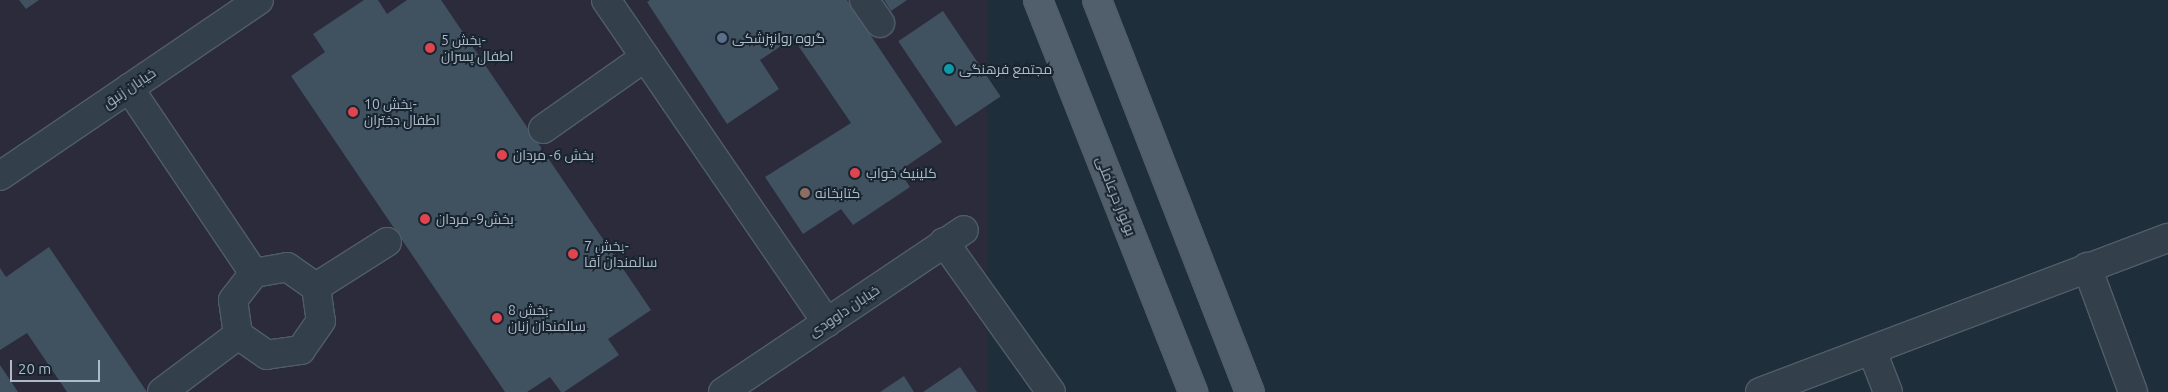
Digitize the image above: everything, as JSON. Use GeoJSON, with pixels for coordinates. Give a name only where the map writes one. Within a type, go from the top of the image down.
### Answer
{"type":"FeatureCollection","features":[{"type":"Feature","properties":{"kind":"main road","name":"بولوار حرعاملی"},"geometry":{"type":"LineString","coordinates":[[1038,0],[1193,392]]}},
{"type":"Feature","properties":{"kind":"main road"},"geometry":{"type":"LineString","coordinates":[[1097,0],[1250,392]]}},
{"type":"Feature","properties":{"kind":"street","name":"خیابان زنبق"},"geometry":{"type":"LineString","coordinates":[[0,176],[259,0]]}},
{"type":"Feature","properties":{"kind":"street"},"geometry":{"type":"LineString","coordinates":[[606,0],[827,323]]}},
{"type":"Feature","properties":{"kind":"street"},"geometry":{"type":"LineString","coordinates":[[864,0],[880,23]]}},
{"type":"Feature","properties":{"kind":"street"},"geometry":{"type":"LineString","coordinates":[[543,129],[645,57]]}},
{"type":"Feature","properties":{"kind":"street"},"geometry":{"type":"LineString","coordinates":[[129,88],[254,273]]}},
{"type":"Feature","properties":{"kind":"street","name":"خیابان داوودی"},"geometry":{"type":"LineString","coordinates":[[723,392],[954,236],[1051,392]]}},
{"type":"Feature","properties":{"kind":"street"},"geometry":{"type":"LineString","coordinates":[[1760,392],[2168,238]]}},
{"type":"Feature","properties":{"kind":"street"},"geometry":{"type":"LineString","coordinates":[[316,287],[387,242]]}},
{"type":"Feature","properties":{"kind":"street"},"geometry":{"type":"LineString","coordinates":[[287,267],[316,287],[321,322],[301,350],[267,355],[238,335],[233,300],[254,273],[287,267]]}},
{"type":"Feature","properties":{"kind":"street"},"geometry":{"type":"LineString","coordinates":[[2087,267],[2133,392]]}},
{"type":"Feature","properties":{"kind":"street"},"geometry":{"type":"LineString","coordinates":[[162,392],[238,335]]}},
{"type":"Feature","properties":{"kind":"street"},"geometry":{"type":"LineString","coordinates":[[1872,351],[1888,392]]}},
{"type":"Feature","properties":{"kind":"shaded area"},"geometry":{"type":"Polygon","coordinates":[[[0,0],[987,0],[987,392],[0,392],[0,0]]]}},
{"type":"Feature","properties":{"kind":"building"},"geometry":{"type":"Polygon","coordinates":[[[19,0],[39,0],[26,9],[19,0]]]}},
{"type":"Feature","properties":{"kind":"building"},"geometry":{"type":"Polygon","coordinates":[[[364,0],[378,0],[387,14],[407,0],[441,0],[651,310],[608,339],[619,355],[564,392],[561,392],[550,377],[527,392],[505,392],[291,76],[325,52],[313,34],[364,0]]]}},
{"type":"Feature","properties":{"kind":"building"},"geometry":{"type":"Polygon","coordinates":[[[650,0],[847,0],[942,142],[899,171],[910,187],[853,225],[841,209],[803,234],[765,177],[851,123],[793,38],[760,60],[779,89],[727,124],[647,2],[650,0]]]}},
{"type":"Feature","properties":{"kind":"building"},"geometry":{"type":"Polygon","coordinates":[[[884,0],[907,0],[891,11],[884,0]]]}},
{"type":"Feature","properties":{"kind":"building","name":"مجتمع فرهنگی"},"geometry":{"type":"Polygon","coordinates":[[[943,11],[1001,96],[956,127],[898,41],[943,11]]]}},
{"type":"Feature","properties":{"kind":"building"},"geometry":{"type":"Polygon","coordinates":[[[49,247],[147,392],[67,392],[27,333],[0,350],[0,268],[6,277],[49,247]]]}},
{"type":"Feature","properties":{"kind":"building"},"geometry":{"type":"Polygon","coordinates":[[[0,365],[18,392],[0,392],[0,365]]]}},
{"type":"Feature","properties":{"kind":"building"},"geometry":{"type":"Polygon","coordinates":[[[960,367],[977,392],[923,392],[960,367]]]}},
{"type":"Feature","properties":{"kind":"building"},"geometry":{"type":"Polygon","coordinates":[[[904,376],[914,392],[880,392],[904,376]]]}},
{"type":"Feature","properties":{"kind":"place","name":"گروه روانپزشکی"},"geometry":{"type":"Point","coordinates":[722,38]}},
{"type":"Feature","properties":{"kind":"place","name":"بخش 5- اطفال پسران"},"geometry":{"type":"Point","coordinates":[430,48]}},
{"type":"Feature","properties":{"kind":"place","name":"مجتمع فرهنگی"},"geometry":{"type":"Point","coordinates":[949,69]}},
{"type":"Feature","properties":{"kind":"place","name":"بخش 10- اطفال دختران"},"geometry":{"type":"Point","coordinates":[353,112]}},
{"type":"Feature","properties":{"kind":"place","name":"بخش 6- مردان"},"geometry":{"type":"Point","coordinates":[502,155]}},
{"type":"Feature","properties":{"kind":"place","name":"کلینیک خواب"},"geometry":{"type":"Point","coordinates":[855,173]}},
{"type":"Feature","properties":{"kind":"place","name":"کتابخانه"},"geometry":{"type":"Point","coordinates":[805,193]}},
{"type":"Feature","properties":{"kind":"place","name":"بخش9- مردان"},"geometry":{"type":"Point","coordinates":[425,219]}},
{"type":"Feature","properties":{"kind":"place","name":"بخش 7- سالمندان آقا"},"geometry":{"type":"Point","coordinates":[573,254]}},
{"type":"Feature","properties":{"kind":"place","name":"بخش 8- سالمندان زنان"},"geometry":{"type":"Point","coordinates":[497,318]}}]}
